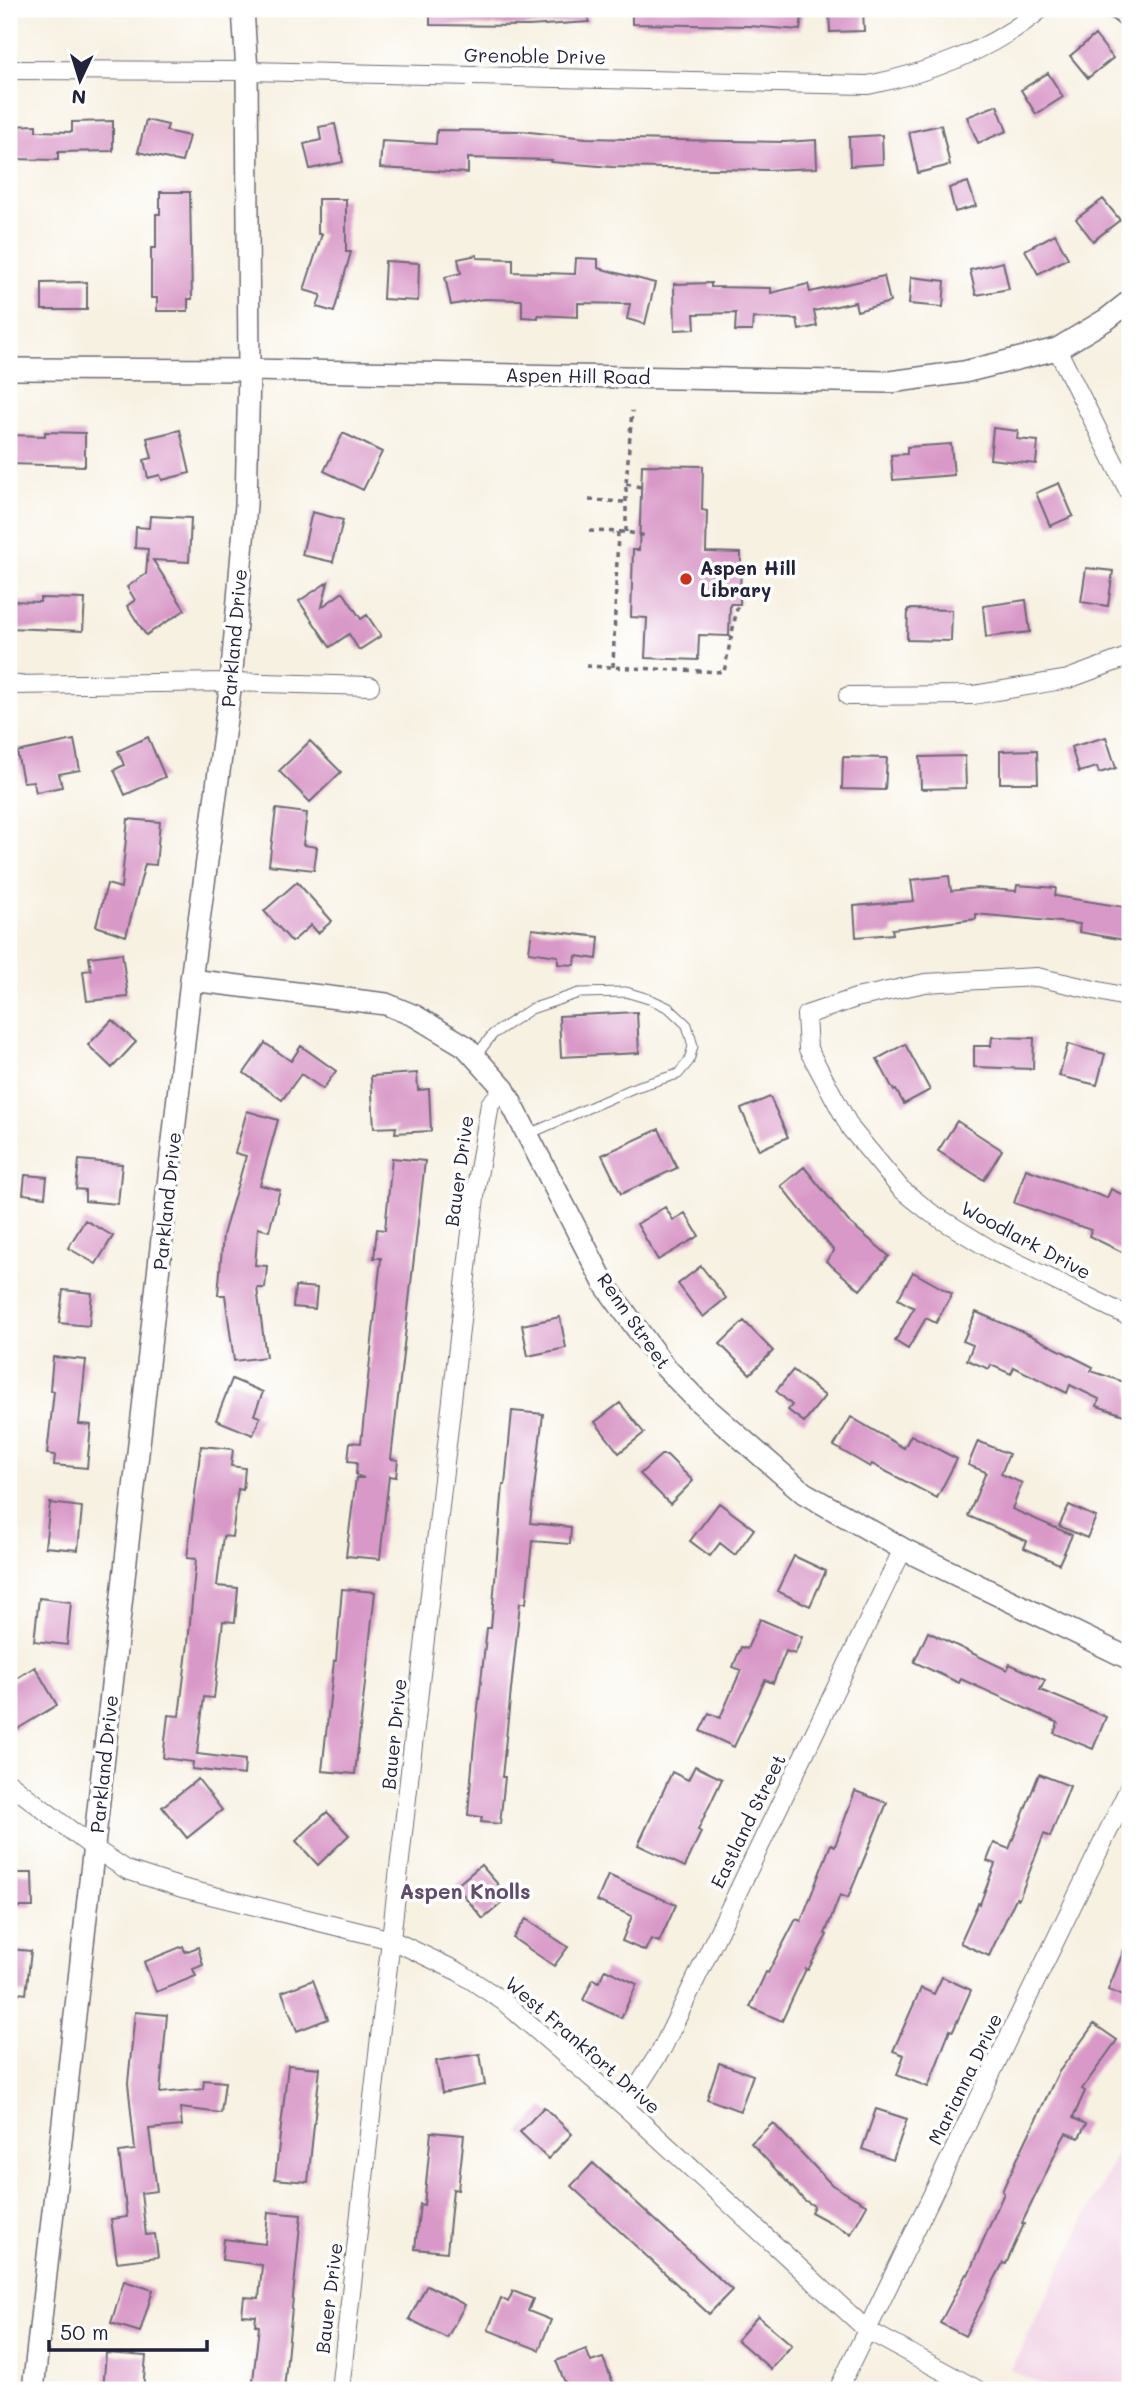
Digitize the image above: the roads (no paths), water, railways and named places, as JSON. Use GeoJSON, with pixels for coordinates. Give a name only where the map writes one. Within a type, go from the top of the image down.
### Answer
{"type":"FeatureCollection","features":[{"type":"Feature","properties":{"kind":"street","name":"Parkland Drive"},"geometry":{"type":"LineString","coordinates":[[33,2390],[191,980],[231,682],[246,505],[249,370],[247,71],[243,9]]}},
{"type":"Feature","properties":{"kind":"street","name":"Grenoble Drive"},"geometry":{"type":"LineString","coordinates":[[9,70],[247,71],[868,85],[933,69],[979,51],[1017,28],[1041,9]]}},
{"type":"Feature","properties":{"kind":"street","name":"Aspen Hill Road"},"geometry":{"type":"LineString","coordinates":[[9,369],[249,370],[890,382],[964,372],[1056,349],[1130,302]]}},
{"type":"Feature","properties":{"kind":"street"},"geometry":{"type":"LineString","coordinates":[[1056,349],[1130,494]]}},
{"type":"Feature","properties":{"kind":"street"},"geometry":{"type":"LineString","coordinates":[[848,696],[973,695],[1068,679],[1130,656]]}},
{"type":"Feature","properties":{"kind":"street"},"geometry":{"type":"LineString","coordinates":[[9,685],[231,682],[370,686]]}},
{"type":"Feature","properties":{"kind":"street","name":"Woodlark Drive"},"geometry":{"type":"LineString","coordinates":[[1130,998],[1037,977],[925,983],[856,998],[806,1015],[808,1049],[850,1129],[901,1189],[930,1213],[993,1251],[1130,1317]]}},
{"type":"Feature","properties":{"kind":"street","name":"Renn Street"},"geometry":{"type":"LineString","coordinates":[[191,980],[386,1004],[415,1016],[465,1046],[504,1089],[605,1285],[664,1366],[696,1399],[804,1493],[903,1549],[1130,1659]]}},
{"type":"Feature","properties":{"kind":"street","name":"Bauer Drive"},"geometry":{"type":"LineString","coordinates":[[343,2390],[476,1188],[490,1104],[504,1089]]}},
{"type":"Feature","properties":{"kind":"street","name":"Eastland Street"},"geometry":{"type":"LineString","coordinates":[[625,2107],[663,2047],[903,1549]]}},
{"type":"Feature","properties":{"kind":"street","name":"West Frankfort Drive"},"geometry":{"type":"LineString","coordinates":[[9,1783],[127,1870],[182,1888],[392,1940],[459,1972],[503,2001],[625,2107],[867,2330],[978,2390]]}},
{"type":"Feature","properties":{"kind":"street","name":"Marianna Drive"},"geometry":{"type":"LineString","coordinates":[[838,2390],[1130,1786]]}},
{"type":"Feature","properties":{"kind":"lane"},"geometry":{"type":"LineString","coordinates":[[475,1057],[493,1034],[531,1009],[579,993],[626,992],[669,1008],[688,1025],[693,1046],[689,1061],[678,1074],[636,1087],[528,1135]]}},
{"type":"Feature","properties":{"kind":"lane"},"geometry":{"type":"LineString","coordinates":[[1125,2390],[1130,2381]]}},
{"type":"Feature","properties":{"kind":"place","name":"Aspen Hill Library"},"geometry":{"type":"Point","coordinates":[686,579]}},
{"type":"Feature","properties":{"kind":"district","name":"Aspen Knolls"},"geometry":{"type":"Point","coordinates":[465,1892]}}]}
